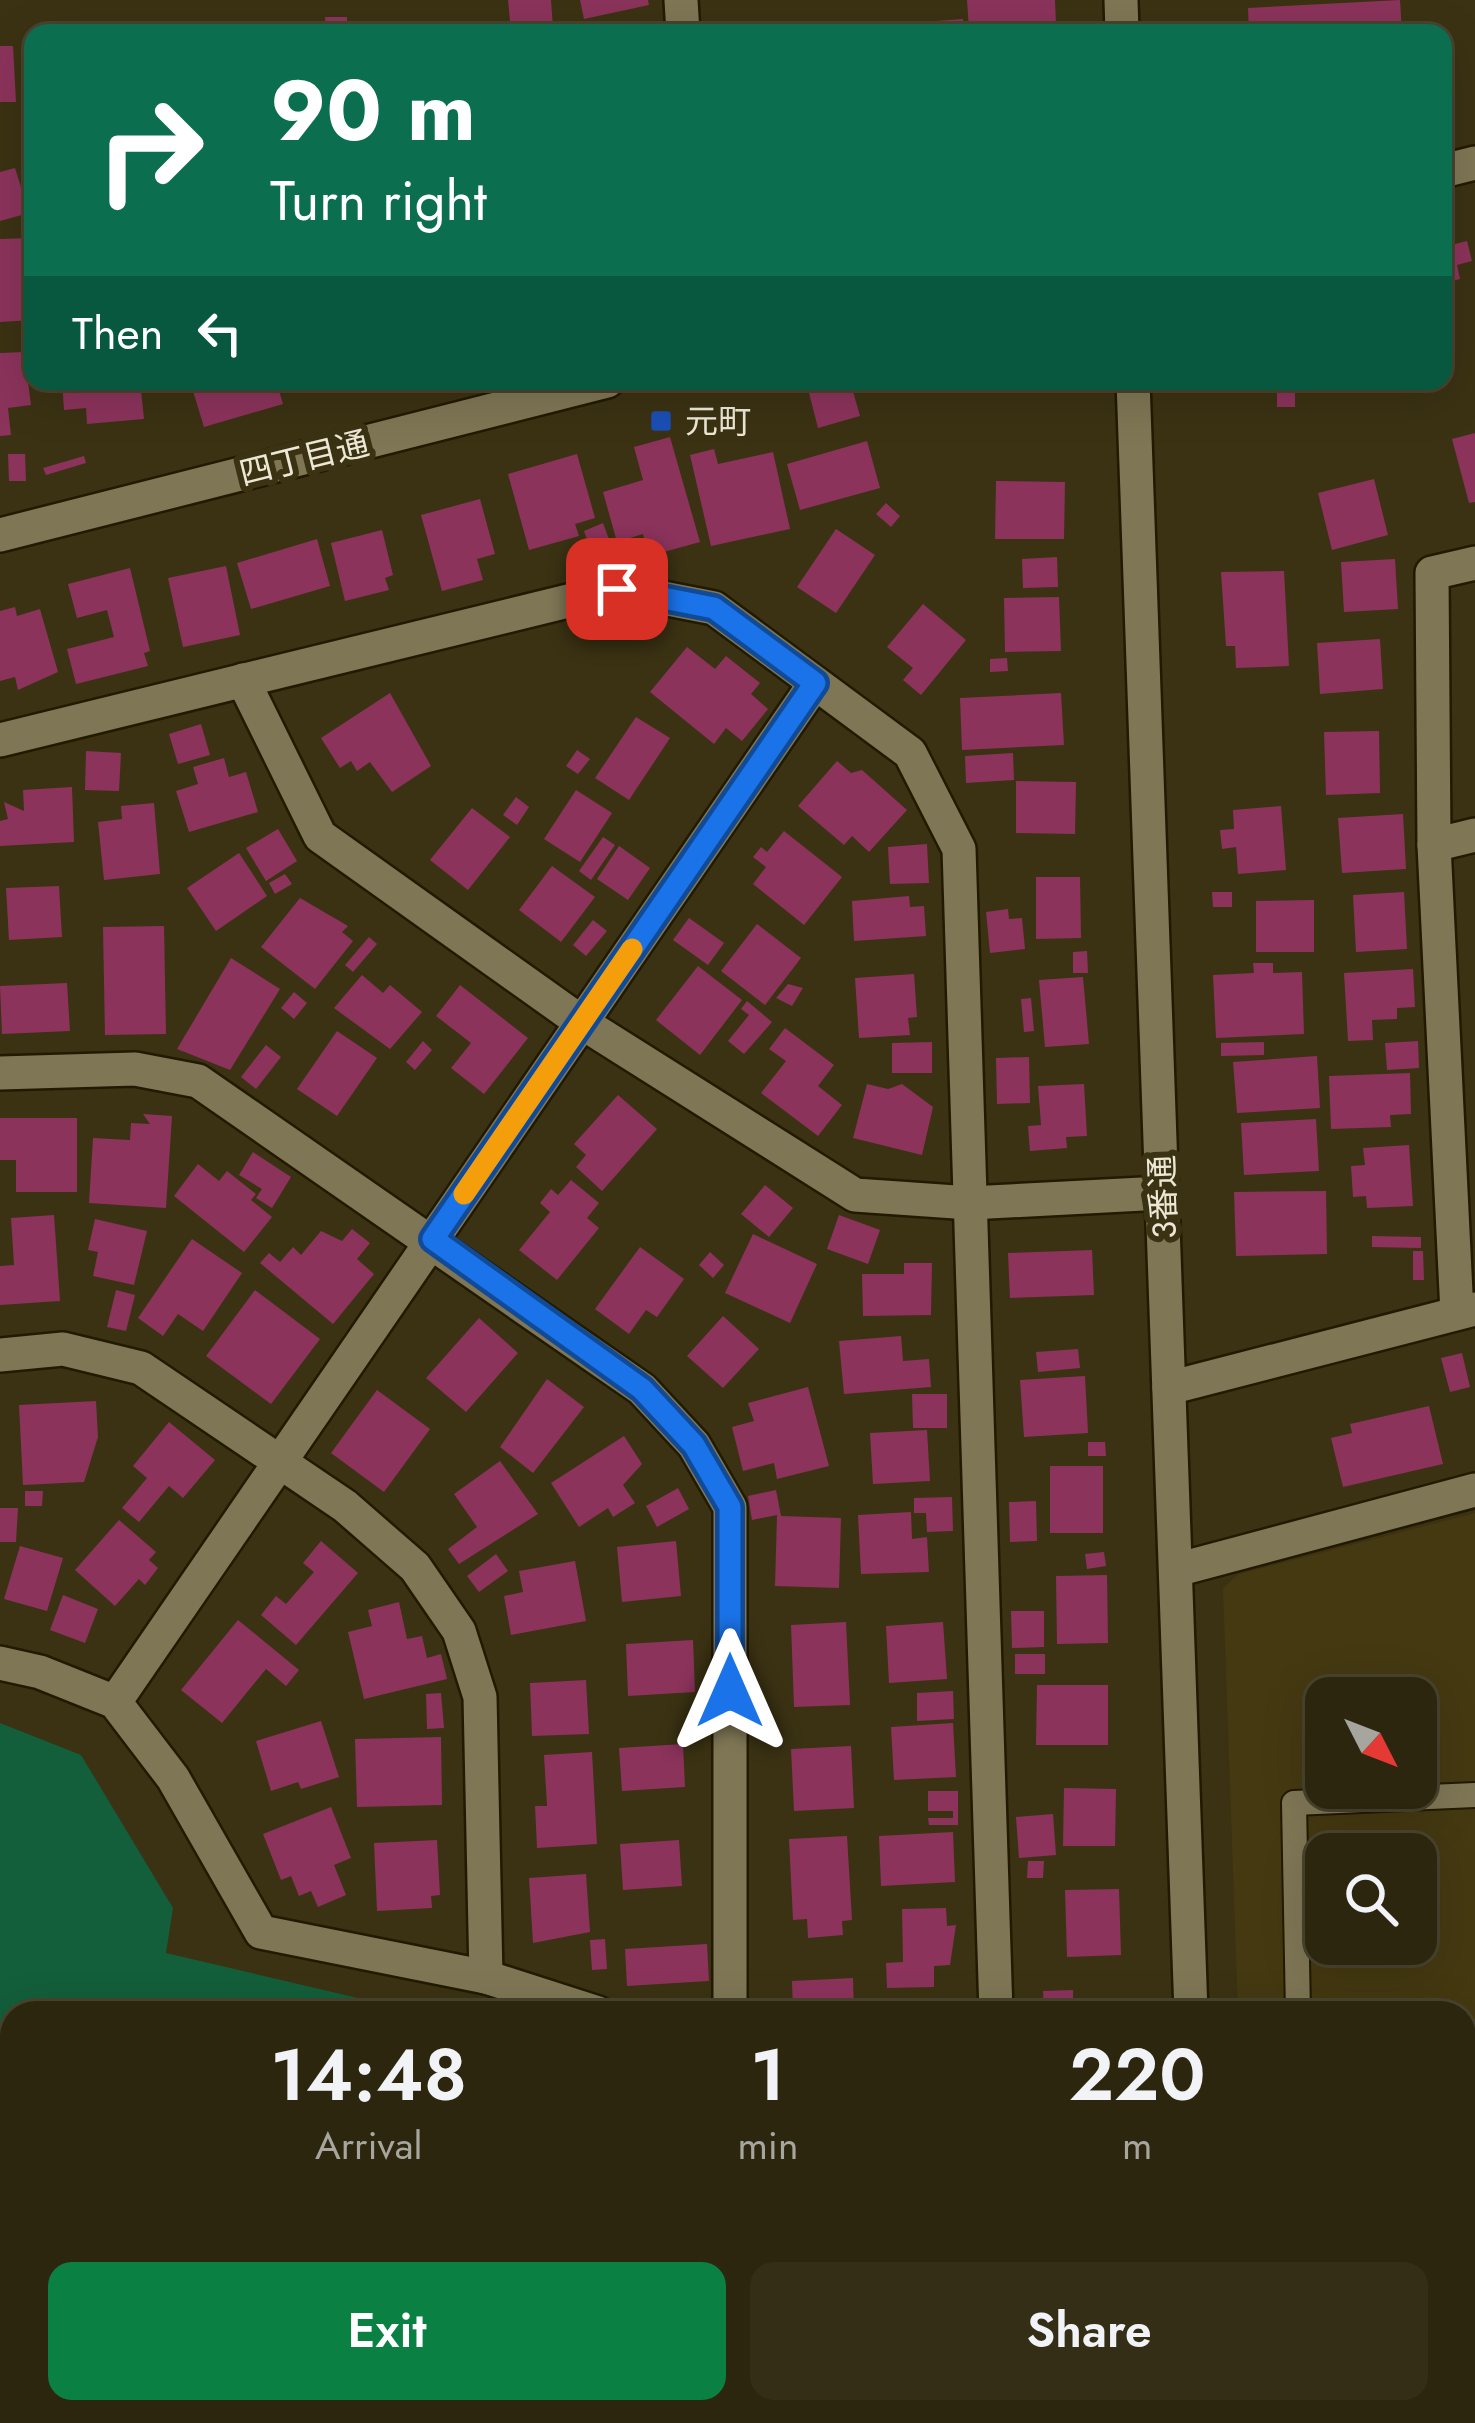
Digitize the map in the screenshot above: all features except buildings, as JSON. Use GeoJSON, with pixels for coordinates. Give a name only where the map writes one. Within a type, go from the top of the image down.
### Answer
{"type":"FeatureCollection","features":[{"type":"Feature","properties":{"kind":"street","name":"四丁目通"},"geometry":{"type":"LineString","coordinates":[[0,535],[572,390]]}},
{"type":"Feature","properties":{"kind":"street","name":"3番通"},"geometry":{"type":"LineString","coordinates":[[1133,390],[1191,2001]]}},
{"type":"Feature","properties":{"kind":"street"},"geometry":{"type":"LineString","coordinates":[[1169,1388],[1466,1311],[1461,1085],[1434,845],[1432,573],[1475,562]]}},
{"type":"Feature","properties":{"kind":"street"},"geometry":{"type":"LineString","coordinates":[[0,740],[617,589],[714,608],[910,753],[959,849],[995,2001]]}},
{"type":"Feature","properties":{"kind":"street"},"geometry":{"type":"LineString","coordinates":[[243,680],[320,836],[581,1022],[856,1195],[970,1203],[1162,1193]]}},
{"type":"Feature","properties":{"kind":"street"},"geometry":{"type":"LineString","coordinates":[[115,1702],[815,683]]}},
{"type":"Feature","properties":{"kind":"street"},"geometry":{"type":"LineString","coordinates":[[1434,845],[1475,835]]}},
{"type":"Feature","properties":{"kind":"street"},"geometry":{"type":"LineString","coordinates":[[0,1073],[135,1069],[198,1081],[433,1239],[642,1389],[694,1445],[730,1507],[730,2001]]}},
{"type":"Feature","properties":{"kind":"street"},"geometry":{"type":"LineString","coordinates":[[0,1355],[63,1348],[142,1368],[281,1460],[415,1567],[459,1630],[480,1696],[486,1977]]}},
{"type":"Feature","properties":{"kind":"street"},"geometry":{"type":"LineString","coordinates":[[1176,1570],[1475,1490]]}},
{"type":"Feature","properties":{"kind":"street"},"geometry":{"type":"LineString","coordinates":[[0,1663],[40,1672],[115,1702],[173,1778],[261,1932],[486,1977],[561,2001]]}},
{"type":"Feature","properties":{"kind":"lane"},"geometry":{"type":"LineString","coordinates":[[1298,2001],[1294,1803],[1475,1795]]}},
{"type":"Feature","properties":{"kind":"shaded area"},"geometry":{"type":"Polygon","coordinates":[[[1475,1513],[1475,2001],[1238,2001],[1223,1588],[1239,1574],[1475,1513]]]}},
{"type":"Feature","properties":{"kind":"green space"},"geometry":{"type":"Polygon","coordinates":[[[0,1723],[81,1755],[173,1908],[166,1953],[371,2001],[0,2001],[0,1723]]]}},
{"type":"Feature","properties":{"kind":"slow traffic"},"geometry":{"type":"LineString","coordinates":[[464,1194],[632,949]]}},
{"type":"Feature","properties":{"kind":"place","name":"元町"},"geometry":{"type":"Point","coordinates":[661,421]}},
{"type":"Feature","properties":{"kind":"route"},"geometry":{"type":"LineString","coordinates":[[617,589],[714,608],[815,683],[433,1239],[642,1389],[694,1445],[730,1507],[730,1691]]}}]}
